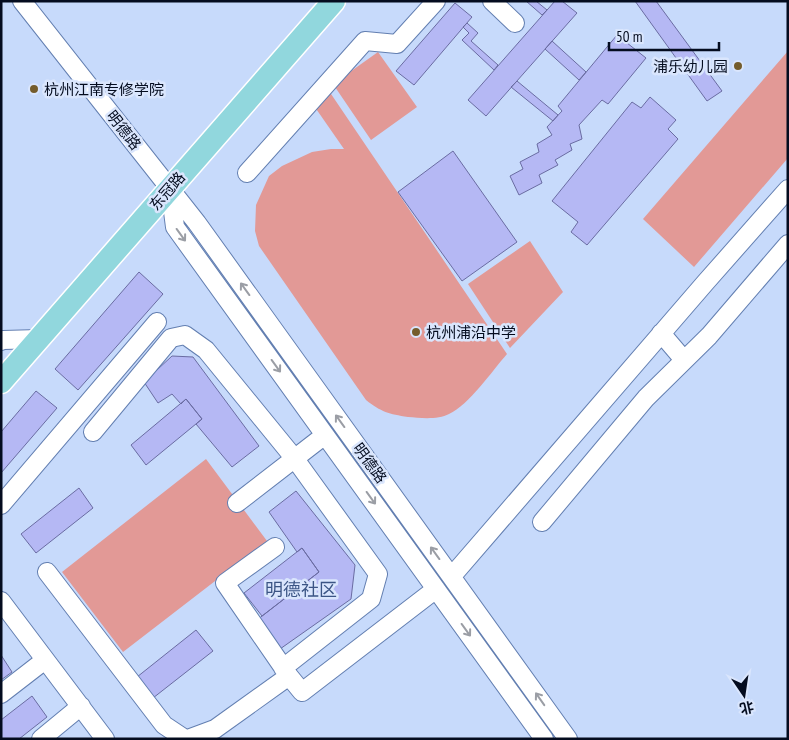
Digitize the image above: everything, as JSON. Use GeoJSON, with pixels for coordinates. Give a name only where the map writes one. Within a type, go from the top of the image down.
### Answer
{"type":"FeatureCollection","features":[{"type":"Feature","properties":{"kind":"main road","name":"东冠路"},"geometry":{"type":"LineString","coordinates":[[1,382],[334,1]]}},
{"type":"Feature","properties":{"kind":"street","name":"明德路"},"geometry":{"type":"LineString","coordinates":[[22,1],[197,223],[568,739]]}},
{"type":"Feature","properties":{"kind":"street"},"geometry":{"type":"LineString","coordinates":[[247,173],[365,41],[397,44],[436,1]]}},
{"type":"Feature","properties":{"kind":"street"},"geometry":{"type":"LineString","coordinates":[[492,1],[515,23]]}},
{"type":"Feature","properties":{"kind":"street","name":"明德路"},"geometry":{"type":"LineString","coordinates":[[170,188],[175,227],[544,739]]}},
{"type":"Feature","properties":{"kind":"street"},"geometry":{"type":"LineString","coordinates":[[452,576],[788,189]]}},
{"type":"Feature","properties":{"kind":"street"},"geometry":{"type":"LineString","coordinates":[[542,522],[646,398],[709,336],[788,244]]}},
{"type":"Feature","properties":{"kind":"street"},"geometry":{"type":"LineString","coordinates":[[1,505],[157,322]]}},
{"type":"Feature","properties":{"kind":"street"},"geometry":{"type":"LineString","coordinates":[[661,333],[684,360]]}},
{"type":"Feature","properties":{"kind":"street"},"geometry":{"type":"LineString","coordinates":[[47,572],[164,725],[186,739],[215,729],[286,672],[371,599],[378,574],[295,459],[206,350],[186,335],[171,338],[93,432]]}},
{"type":"Feature","properties":{"kind":"street"},"geometry":{"type":"LineString","coordinates":[[1,341],[39,339]]}},
{"type":"Feature","properties":{"kind":"street"},"geometry":{"type":"LineString","coordinates":[[237,503],[325,435]]}},
{"type":"Feature","properties":{"kind":"street"},"geometry":{"type":"LineString","coordinates":[[275,547],[226,583],[286,672],[302,692],[436,589]]}},
{"type":"Feature","properties":{"kind":"street"},"geometry":{"type":"LineString","coordinates":[[3,608],[105,739]]}},
{"type":"Feature","properties":{"kind":"street"},"geometry":{"type":"LineString","coordinates":[[1,694],[45,660]]}},
{"type":"Feature","properties":{"kind":"street"},"geometry":{"type":"LineString","coordinates":[[41,739],[81,706]]}},
{"type":"Feature","properties":{"kind":"shaded area"},"geometry":{"type":"Polygon","coordinates":[[[788,51],[788,158],[694,267],[643,219],[788,51]]]}},
{"type":"Feature","properties":{"kind":"shaded area"},"geometry":{"type":"Polygon","coordinates":[[[378,52],[417,107],[371,140],[333,84],[378,52]]]}},
{"type":"Feature","properties":{"kind":"shaded area"},"geometry":{"type":"Polygon","coordinates":[[[329,91],[507,354],[472,396],[457,410],[445,416],[423,418],[396,415],[381,410],[366,400],[259,246],[255,231],[256,205],[269,176],[282,166],[312,152],[344,149],[312,103],[329,91]]]}},
{"type":"Feature","properties":{"kind":"shaded area"},"geometry":{"type":"Polygon","coordinates":[[[530,241],[563,292],[510,348],[468,284],[530,241]]]}},
{"type":"Feature","properties":{"kind":"shaded area"},"geometry":{"type":"Polygon","coordinates":[[[206,459],[267,541],[123,652],[62,572],[206,459]]]}},
{"type":"Feature","properties":{"kind":"building"},"geometry":{"type":"Polygon","coordinates":[[[526,1],[536,1],[547,10],[542,15],[526,1]]]}},
{"type":"Feature","properties":{"kind":"building"},"geometry":{"type":"Polygon","coordinates":[[[555,1],[562,1],[577,13],[486,116],[468,100],[555,1]]]}},
{"type":"Feature","properties":{"kind":"building"},"geometry":{"type":"Polygon","coordinates":[[[635,1],[656,1],[722,91],[707,101],[635,1]]]}},
{"type":"Feature","properties":{"kind":"building"},"geometry":{"type":"Polygon","coordinates":[[[455,3],[472,17],[414,85],[396,71],[455,3]]]}},
{"type":"Feature","properties":{"kind":"building"},"geometry":{"type":"Polygon","coordinates":[[[467,23],[478,33],[471,41],[498,65],[494,70],[462,40],[469,33],[463,27],[467,23]]]}},
{"type":"Feature","properties":{"kind":"building"},"geometry":{"type":"Polygon","coordinates":[[[617,35],[646,58],[608,104],[602,100],[579,125],[582,139],[570,144],[572,150],[555,160],[558,165],[539,175],[542,183],[519,195],[510,176],[523,169],[520,162],[539,152],[537,144],[552,135],[547,127],[562,111],[558,106],[617,35]]]}},
{"type":"Feature","properties":{"kind":"building"},"geometry":{"type":"Polygon","coordinates":[[[552,41],[586,72],[579,80],[545,49],[552,41]]]}},
{"type":"Feature","properties":{"kind":"building"},"geometry":{"type":"Polygon","coordinates":[[[517,81],[558,115],[553,121],[511,87],[517,81]]]}},
{"type":"Feature","properties":{"kind":"building"},"geometry":{"type":"Polygon","coordinates":[[[650,97],[676,120],[668,129],[678,139],[587,245],[571,232],[578,222],[552,201],[632,102],[641,108],[650,97]]]}},
{"type":"Feature","properties":{"kind":"building"},"geometry":{"type":"Polygon","coordinates":[[[453,151],[517,242],[462,281],[398,192],[453,151]]]}},
{"type":"Feature","properties":{"kind":"building"},"geometry":{"type":"Polygon","coordinates":[[[139,272],[163,294],[78,390],[55,369],[139,272]]]}},
{"type":"Feature","properties":{"kind":"building"},"geometry":{"type":"Polygon","coordinates":[[[172,356],[193,357],[259,446],[232,467],[196,424],[202,419],[186,399],[181,404],[172,394],[158,403],[144,382],[172,356]]]}},
{"type":"Feature","properties":{"kind":"building"},"geometry":{"type":"Polygon","coordinates":[[[36,391],[57,408],[1,473],[1,432],[36,391]]]}},
{"type":"Feature","properties":{"kind":"building"},"geometry":{"type":"Polygon","coordinates":[[[186,399],[202,419],[146,465],[131,445],[186,399]]]}},
{"type":"Feature","properties":{"kind":"building"},"geometry":{"type":"Polygon","coordinates":[[[79,488],[93,508],[36,553],[21,534],[79,488]]]}},
{"type":"Feature","properties":{"kind":"building"},"geometry":{"type":"Polygon","coordinates":[[[296,491],[355,565],[351,599],[280,649],[257,620],[319,572],[302,548],[297,552],[269,512],[296,491]]]}},
{"type":"Feature","properties":{"kind":"building"},"geometry":{"type":"Polygon","coordinates":[[[302,548],[319,572],[262,616],[244,593],[302,548]]]}},
{"type":"Feature","properties":{"kind":"building"},"geometry":{"type":"Polygon","coordinates":[[[196,630],[213,651],[153,698],[137,677],[196,630]]]}},
{"type":"Feature","properties":{"kind":"building"},"geometry":{"type":"Polygon","coordinates":[[[1,655],[12,672],[1,680],[1,655]]]}},
{"type":"Feature","properties":{"kind":"building"},"geometry":{"type":"Polygon","coordinates":[[[32,696],[47,717],[19,739],[1,739],[1,720],[32,696]]]}},
{"type":"Feature","properties":{"kind":"place","name":"浦乐幼儿园"},"geometry":{"type":"Point","coordinates":[738,66]}},
{"type":"Feature","properties":{"kind":"place","name":"杭州江南专修学院"},"geometry":{"type":"Point","coordinates":[34,89]}},
{"type":"Feature","properties":{"kind":"place","name":"杭州浦沿中学"},"geometry":{"type":"Point","coordinates":[416,332]}},
{"type":"Feature","properties":{"kind":"district","name":"明德社区"},"geometry":{"type":"Point","coordinates":[301,589]}}]}
